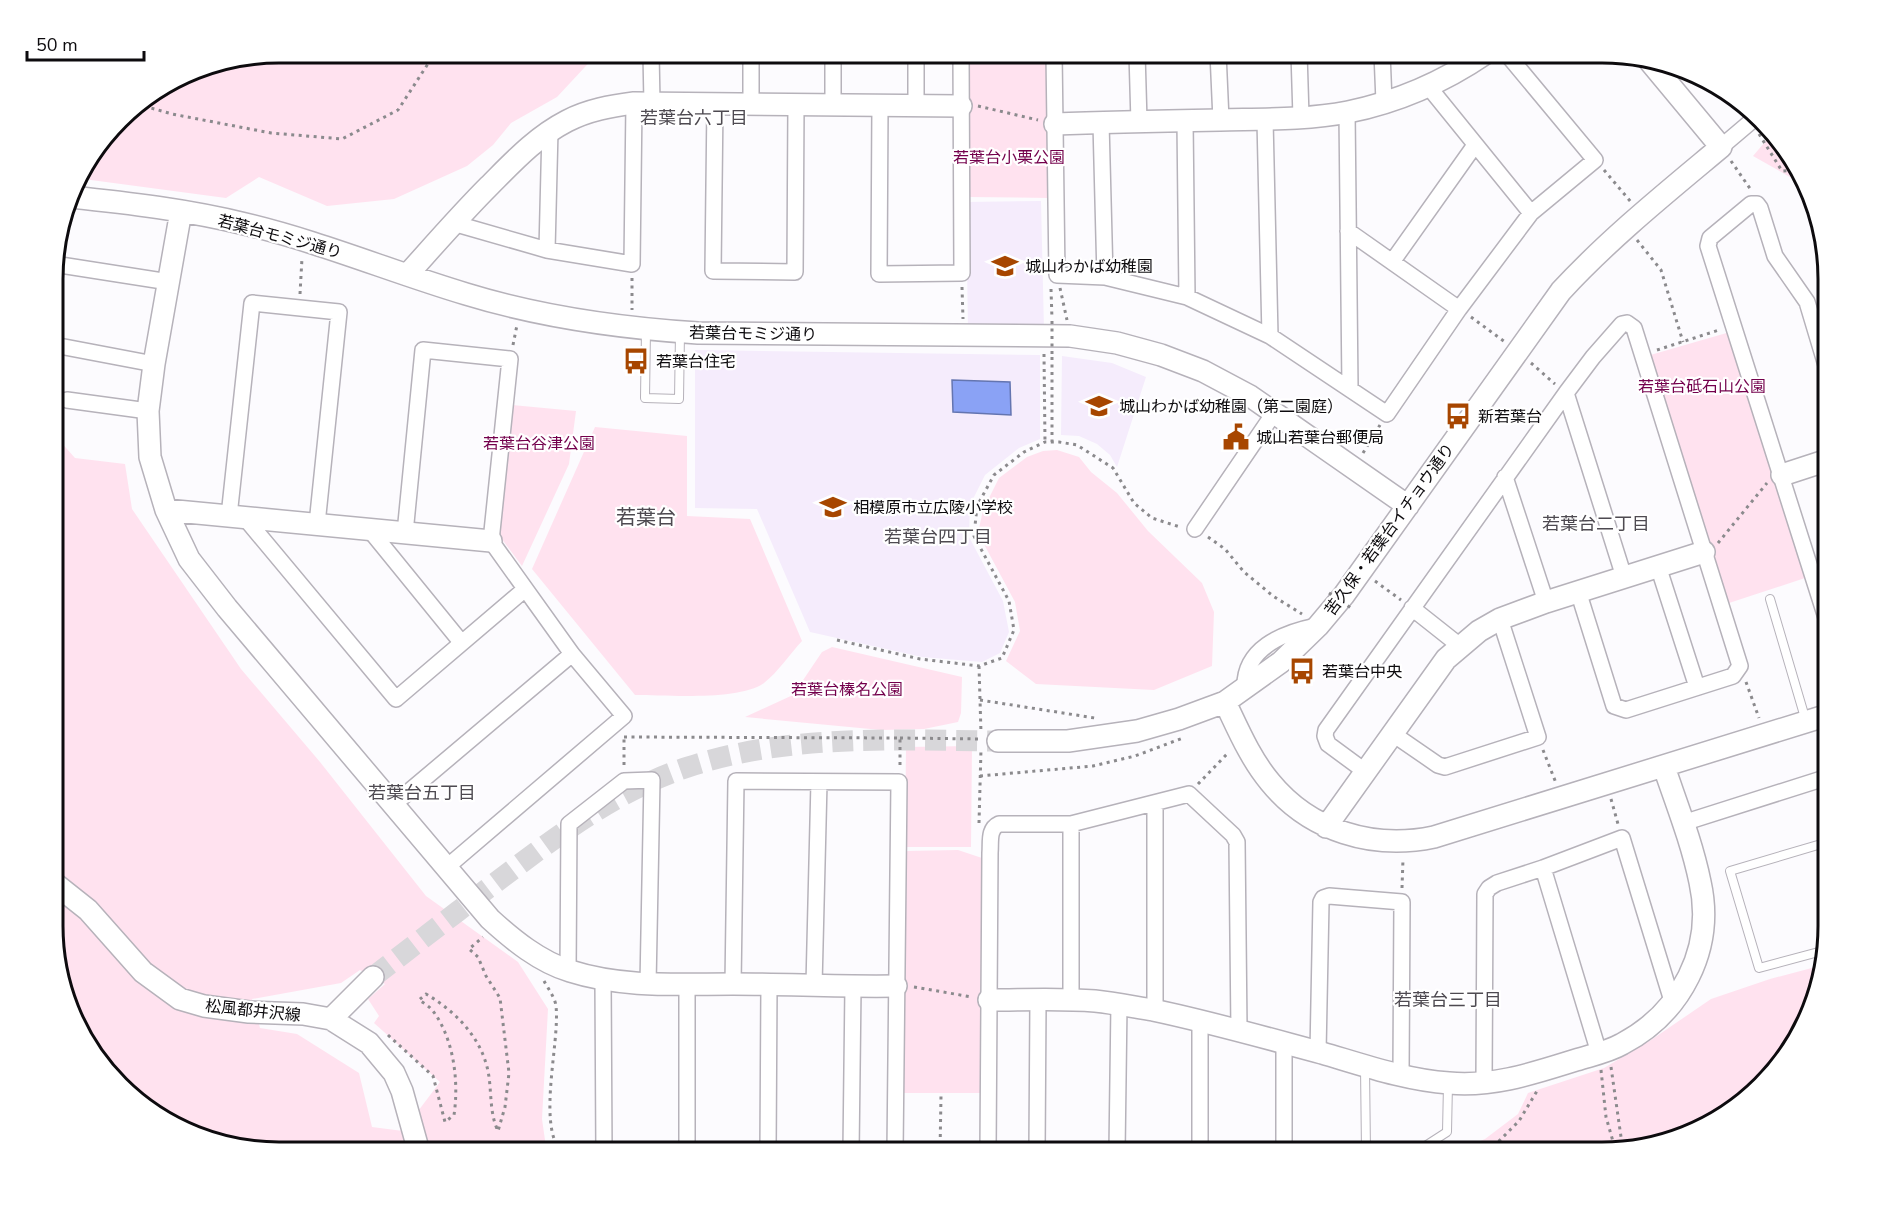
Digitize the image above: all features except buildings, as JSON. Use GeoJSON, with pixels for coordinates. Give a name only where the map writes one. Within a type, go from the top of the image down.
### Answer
{"type":"FeatureCollection","features":[{"type":"Feature","properties":{"kind":"street"},"geometry":{"type":"LineString","coordinates":[[453,223],[547,250],[632,264],[643,103],[649,63]]}},
{"type":"Feature","properties":{"kind":"street"},"geometry":{"type":"LineString","coordinates":[[751,63],[751,103]]}},
{"type":"Feature","properties":{"kind":"street"},"geometry":{"type":"LineString","coordinates":[[832,104],[833,63]]}},
{"type":"Feature","properties":{"kind":"street"},"geometry":{"type":"LineString","coordinates":[[916,63],[916,106]]}},
{"type":"Feature","properties":{"kind":"street"},"geometry":{"type":"LineString","coordinates":[[879,105],[879,274],[962,273],[961,63]]}},
{"type":"Feature","properties":{"kind":"street"},"geometry":{"type":"LineString","coordinates":[[1054,63],[1057,275],[1105,278],[1187,297],[1270,336],[1387,414],[1459,309],[1531,213],[1595,160],[1515,63]]}},
{"type":"Feature","properties":{"kind":"street"},"geometry":{"type":"LineString","coordinates":[[1137,63],[1139,122]]}},
{"type":"Feature","properties":{"kind":"street"},"geometry":{"type":"LineString","coordinates":[[1218,63],[1221,120]]}},
{"type":"Feature","properties":{"kind":"street"},"geometry":{"type":"LineString","coordinates":[[1299,63],[1301,117]]}},
{"type":"Feature","properties":{"kind":"street"},"geometry":{"type":"LineString","coordinates":[[1382,63],[1384,102]]}},
{"type":"Feature","properties":{"kind":"street"},"geometry":{"type":"LineString","coordinates":[[1055,124],[1265,120],[1347,112],[1428,87],[1461,63]]}},
{"type":"Feature","properties":{"kind":"street"},"geometry":{"type":"LineString","coordinates":[[1657,70],[1721,147],[1750,122]]}},
{"type":"Feature","properties":{"kind":"street"},"geometry":{"type":"LineString","coordinates":[[1428,87],[1531,213]]}},
{"type":"Feature","properties":{"kind":"street"},"geometry":{"type":"LineString","coordinates":[[408,274],[453,223],[528,146],[550,130],[588,112],[610,106],[643,103],[961,106]]}},
{"type":"Feature","properties":{"kind":"street"},"geometry":{"type":"LineString","coordinates":[[715,103],[713,271],[795,272],[796,104]]}},
{"type":"Feature","properties":{"kind":"street"},"geometry":{"type":"LineString","coordinates":[[1347,112],[1350,388]]}},
{"type":"Feature","properties":{"kind":"street"},"geometry":{"type":"LineString","coordinates":[[1265,120],[1270,336]]}},
{"type":"Feature","properties":{"kind":"street"},"geometry":{"type":"LineString","coordinates":[[1185,121],[1187,297]]}},
{"type":"Feature","properties":{"kind":"street"},"geometry":{"type":"LineString","coordinates":[[1101,123],[1105,278]]}},
{"type":"Feature","properties":{"kind":"street"},"geometry":{"type":"LineString","coordinates":[[547,250],[550,130]]}},
{"type":"Feature","properties":{"kind":"street"},"geometry":{"type":"LineString","coordinates":[[1392,262],[1475,145]]}},
{"type":"Feature","properties":{"kind":"street","name":"苦久保・若葉台イチョウ通り"},"geometry":{"type":"LineString","coordinates":[[990,739],[1068,741],[1137,731],[1225,702],[1281,662],[1318,626],[1361,572],[1561,291],[1588,262],[1634,220],[1721,147]]}},
{"type":"Feature","properties":{"kind":"street","name":"若葉台モミジ通り"},"geometry":{"type":"LineString","coordinates":[[79,197],[181,211],[245,224],[304,240],[465,294],[520,309],[639,328],[680,332],[963,335],[1048,329],[1070,336],[1116,343],[1161,355],[1203,371],[1250,396],[1408,506]]}},
{"type":"Feature","properties":{"kind":"street"},"geometry":{"type":"LineString","coordinates":[[1818,339],[1807,302],[1775,256],[1760,208],[1757,204],[1751,204],[1714,234],[1708,246],[1818,592]]}},
{"type":"Feature","properties":{"kind":"street"},"geometry":{"type":"LineString","coordinates":[[181,211],[148,411],[150,457],[166,510],[189,559],[227,608],[497,925],[525,948],[548,962],[568,971],[603,980],[648,984],[896,986]]}},
{"type":"Feature","properties":{"kind":"street"},"geometry":{"type":"LineString","coordinates":[[1348,231],[1459,309]]}},
{"type":"Feature","properties":{"kind":"street"},"geometry":{"type":"LineString","coordinates":[[63,265],[169,282]]}},
{"type":"Feature","properties":{"kind":"street"},"geometry":{"type":"LineString","coordinates":[[317,524],[339,312],[252,303],[237,517],[396,699],[524,590]]}},
{"type":"Feature","properties":{"kind":"street"},"geometry":{"type":"LineString","coordinates":[[1366,772],[1328,744],[1325,736],[1326,730],[1566,393],[1593,357],[1622,324],[1627,323],[1634,328],[1740,666],[1733,676],[1626,710],[1614,706],[1578,591]]}},
{"type":"Feature","properties":{"kind":"street"},"geometry":{"type":"LineString","coordinates":[[63,347],[154,364]]}},
{"type":"Feature","properties":{"kind":"street"},"geometry":{"type":"LineString","coordinates":[[405,533],[423,351],[510,359],[491,541],[572,654],[624,716],[447,867]]}},
{"type":"Feature","properties":{"kind":"street"},"geometry":{"type":"LineString","coordinates":[[1566,393],[1624,577]]}},
{"type":"Feature","properties":{"kind":"street"},"geometry":{"type":"LineString","coordinates":[[67,399],[148,411]]}},
{"type":"Feature","properties":{"kind":"street"},"geometry":{"type":"LineString","coordinates":[[1195,529],[1274,413]]}},
{"type":"Feature","properties":{"kind":"street"},"geometry":{"type":"LineString","coordinates":[[1780,471],[1818,464]]}},
{"type":"Feature","properties":{"kind":"street"},"geometry":{"type":"LineString","coordinates":[[1505,477],[1546,602]]}},
{"type":"Feature","properties":{"kind":"street"},"geometry":{"type":"LineString","coordinates":[[166,510],[491,541]]}},
{"type":"Feature","properties":{"kind":"street"},"geometry":{"type":"LineString","coordinates":[[369,530],[461,642]]}},
{"type":"Feature","properties":{"kind":"street"},"geometry":{"type":"LineString","coordinates":[[1326,827],[1435,674],[1460,646],[1479,631],[1500,619],[1578,591],[1705,555]]}},
{"type":"Feature","properties":{"kind":"street"},"geometry":{"type":"LineString","coordinates":[[1658,567],[1697,687]]}},
{"type":"Feature","properties":{"kind":"street"},"geometry":{"type":"LineString","coordinates":[[1412,608],[1460,646]]}},
{"type":"Feature","properties":{"kind":"street"},"geometry":{"type":"LineString","coordinates":[[1393,734],[1438,765],[1445,767],[1538,737],[1500,619]]}},
{"type":"Feature","properties":{"kind":"street"},"geometry":{"type":"LineString","coordinates":[[393,805],[572,654]]}},
{"type":"Feature","properties":{"kind":"street"},"geometry":{"type":"LineString","coordinates":[[1225,702],[1248,750],[1268,780],[1294,806],[1326,827],[1367,840],[1403,842],[1434,837],[1818,718]]}},
{"type":"Feature","properties":{"kind":"street"},"geometry":{"type":"LineString","coordinates":[[989,1000],[1071,1000],[1119,1004],[1239,1030],[1365,1066],[1448,1083],[1484,1083],[1515,1079],[1604,1052],[1634,1037],[1673,1004],[1689,978],[1699,954],[1704,908],[1701,883],[1664,767]]}},
{"type":"Feature","properties":{"kind":"street"},"geometry":{"type":"LineString","coordinates":[[568,971],[569,824],[624,781],[652,780],[648,984]]}},
{"type":"Feature","properties":{"kind":"street"},"geometry":{"type":"LineString","coordinates":[[1683,823],[1818,780]]}},
{"type":"Feature","properties":{"kind":"street"},"geometry":{"type":"LineString","coordinates":[[733,984],[736,781],[899,782],[895,1142]]}},
{"type":"Feature","properties":{"kind":"street"},"geometry":{"type":"LineString","coordinates":[[814,985],[819,782]]}},
{"type":"Feature","properties":{"kind":"street"},"geometry":{"type":"LineString","coordinates":[[988,1142],[991,831],[994,826],[999,824],[1071,824],[1189,794],[1233,835],[1237,842],[1239,1030]]}},
{"type":"Feature","properties":{"kind":"street"},"geometry":{"type":"LineString","coordinates":[[1155,803],[1155,1011]]}},
{"type":"Feature","properties":{"kind":"street"},"geometry":{"type":"LineString","coordinates":[[1071,824],[1071,1000]]}},
{"type":"Feature","properties":{"kind":"street"},"geometry":{"type":"LineString","coordinates":[[1484,1083],[1485,894],[1497,883],[1622,838],[1673,1004]]}},
{"type":"Feature","properties":{"kind":"street"},"geometry":{"type":"LineString","coordinates":[[1543,868],[1604,1052]]}},
{"type":"Feature","properties":{"kind":"street","name":"松風都井沢線"},"geometry":{"type":"LineString","coordinates":[[63,890],[88,910],[142,972],[180,999],[204,1006],[249,1012],[303,1014],[331,1019],[369,1043],[388,1065],[398,1082],[416,1142]]}},
{"type":"Feature","properties":{"kind":"street"},"geometry":{"type":"LineString","coordinates":[[1318,1052],[1321,902],[1323,898],[1329,896],[1402,902],[1401,1074]]}},
{"type":"Feature","properties":{"kind":"street"},"geometry":{"type":"LineString","coordinates":[[331,1019],[373,977]]}},
{"type":"Feature","properties":{"kind":"street"},"geometry":{"type":"LineString","coordinates":[[603,980],[604,1142]]}},
{"type":"Feature","properties":{"kind":"street"},"geometry":{"type":"LineString","coordinates":[[687,984],[687,1142]]}},
{"type":"Feature","properties":{"kind":"street"},"geometry":{"type":"LineString","coordinates":[[768,1142],[769,985]]}},
{"type":"Feature","properties":{"kind":"street"},"geometry":{"type":"LineString","coordinates":[[851,1142],[853,987]]}},
{"type":"Feature","properties":{"kind":"street"},"geometry":{"type":"LineString","coordinates":[[1037,1142],[1038,1000]]}},
{"type":"Feature","properties":{"kind":"street"},"geometry":{"type":"LineString","coordinates":[[1117,1142],[1119,1004]]}},
{"type":"Feature","properties":{"kind":"street"},"geometry":{"type":"LineString","coordinates":[[1200,1022],[1200,1142]]}},
{"type":"Feature","properties":{"kind":"street"},"geometry":{"type":"LineString","coordinates":[[1284,1044],[1284,1142]]}},
{"type":"Feature","properties":{"kind":"lane"},"geometry":{"type":"LineString","coordinates":[[639,328],[645,398],[680,399],[680,332]]}},
{"type":"Feature","properties":{"kind":"lane"},"geometry":{"type":"LineString","coordinates":[[1770,599],[1806,722]]}},
{"type":"Feature","properties":{"kind":"lane"},"geometry":{"type":"LineString","coordinates":[[1816,953],[1760,968],[1731,871],[1818,845]]}},
{"type":"Feature","properties":{"kind":"lane"},"geometry":{"type":"LineString","coordinates":[[1365,1066],[1366,1142]]}},
{"type":"Feature","properties":{"kind":"lane"},"geometry":{"type":"LineString","coordinates":[[1432,1142],[1447,1132],[1448,1083]]}},
{"type":"Feature","properties":{"kind":"path"},"geometry":{"type":"LineString","coordinates":[[148,107],[271,133],[342,139],[398,110],[428,63]]}},
{"type":"Feature","properties":{"kind":"path"},"geometry":{"type":"LineString","coordinates":[[961,106],[977,106],[1055,124]]}},
{"type":"Feature","properties":{"kind":"path"},"geometry":{"type":"LineString","coordinates":[[1760,135],[1782,171],[1789,171]]}},
{"type":"Feature","properties":{"kind":"path"},"geometry":{"type":"LineString","coordinates":[[1721,147],[1754,195],[1757,204]]}},
{"type":"Feature","properties":{"kind":"path"},"geometry":{"type":"LineString","coordinates":[[1595,160],[1634,220],[1661,270],[1683,342]]}},
{"type":"Feature","properties":{"kind":"path"},"geometry":{"type":"LineString","coordinates":[[298,308],[304,240]]}},
{"type":"Feature","properties":{"kind":"path"},"geometry":{"type":"LineString","coordinates":[[632,264],[639,328]]}},
{"type":"Feature","properties":{"kind":"path"},"geometry":{"type":"LineString","coordinates":[[962,273],[963,335]]}},
{"type":"Feature","properties":{"kind":"path"},"geometry":{"type":"LineString","coordinates":[[1045,442],[1051,275],[1057,275],[1070,336]]}},
{"type":"Feature","properties":{"kind":"path"},"geometry":{"type":"LineString","coordinates":[[510,359],[520,309]]}},
{"type":"Feature","properties":{"kind":"path"},"geometry":{"type":"LineString","coordinates":[[1459,309],[1517,351],[1566,393]]}},
{"type":"Feature","properties":{"kind":"path"},"geometry":{"type":"LineString","coordinates":[[1641,355],[1734,325]]}},
{"type":"Feature","properties":{"kind":"path"},"geometry":{"type":"LineString","coordinates":[[1048,329],[1052,357],[1052,442]]}},
{"type":"Feature","properties":{"kind":"path"},"geometry":{"type":"LineString","coordinates":[[1354,468],[1387,414]]}},
{"type":"Feature","properties":{"kind":"path"},"geometry":{"type":"LineString","coordinates":[[837,640],[920,659],[979,666],[1002,658],[1014,630],[1009,601],[974,536],[977,506],[994,475],[1024,452],[1045,442],[1077,445],[1088,450]]}},
{"type":"Feature","properties":{"kind":"path"},"geometry":{"type":"LineString","coordinates":[[1705,555],[1780,471]]}},
{"type":"Feature","properties":{"kind":"path"},"geometry":{"type":"LineString","coordinates":[[1361,572],[1412,608]]}},
{"type":"Feature","properties":{"kind":"path"},"geometry":{"type":"LineString","coordinates":[[1329,593],[1351,608]]}},
{"type":"Feature","properties":{"kind":"path"},"geometry":{"type":"LineString","coordinates":[[979,666],[980,700],[990,739],[980,777],[979,831]]}},
{"type":"Feature","properties":{"kind":"path"},"geometry":{"type":"LineString","coordinates":[[1740,666],[1765,734]]}},
{"type":"Feature","properties":{"kind":"path"},"geometry":{"type":"LineString","coordinates":[[980,700],[1104,718]]}},
{"type":"Feature","properties":{"kind":"path"},"geometry":{"type":"LineString","coordinates":[[624,716],[624,781]]}},
{"type":"Feature","properties":{"kind":"path"},"geometry":{"type":"LineString","coordinates":[[624,736],[990,739]]}},
{"type":"Feature","properties":{"kind":"path"},"geometry":{"type":"LineString","coordinates":[[980,777],[1093,766],[1135,756],[1187,736]]}},
{"type":"Feature","properties":{"kind":"path"},"geometry":{"type":"LineString","coordinates":[[1538,737],[1562,797]]}},
{"type":"Feature","properties":{"kind":"path"},"geometry":{"type":"LineString","coordinates":[[899,782],[900,738]]}},
{"type":"Feature","properties":{"kind":"path"},"geometry":{"type":"LineString","coordinates":[[1189,794],[1232,748]]}},
{"type":"Feature","properties":{"kind":"path"},"geometry":{"type":"LineString","coordinates":[[1606,784],[1622,838]]}},
{"type":"Feature","properties":{"kind":"path"},"geometry":{"type":"LineString","coordinates":[[1402,902],[1403,842]]}},
{"type":"Feature","properties":{"kind":"path"},"geometry":{"type":"LineString","coordinates":[[369,1043],[385,1032],[433,1076],[445,1122],[454,1115],[457,1097],[452,1055],[433,1010],[419,1000],[426,994],[441,1003],[458,1016],[483,1055],[488,1072],[494,1122],[498,1131],[505,1107],[509,1073],[500,998],[486,976],[478,957],[470,949],[497,925]]}},
{"type":"Feature","properties":{"kind":"path"},"geometry":{"type":"LineString","coordinates":[[541,976],[556,1004],[550,1109],[553,1142]]}},
{"type":"Feature","properties":{"kind":"path"},"geometry":{"type":"LineString","coordinates":[[896,986],[920,987],[989,1000]]}},
{"type":"Feature","properties":{"kind":"path"},"geometry":{"type":"LineString","coordinates":[[1604,1052],[1621,1141]]}},
{"type":"Feature","properties":{"kind":"path"},"geometry":{"type":"LineString","coordinates":[[1604,1052],[1606,1118],[1613,1142]]}},
{"type":"Feature","properties":{"kind":"path"},"geometry":{"type":"LineString","coordinates":[[1498,1142],[1520,1121],[1540,1084],[1541,1071]]}},
{"type":"Feature","properties":{"kind":"path"},"geometry":{"type":"LineString","coordinates":[[940,1142],[941,1096]]}},
{"type":"Feature","properties":{"kind":"shaded area","name":"城山わかば幼稚園"},"geometry":{"type":"Polygon","coordinates":[[[1041,201],[1044,330],[968,329],[966,202],[1041,201]]]}},
{"type":"Feature","properties":{"kind":"shaded area","name":"相模原市立広陵小学校"},"geometry":{"type":"Polygon","coordinates":[[[695,350],[1040,355],[1040,439],[1019,448],[985,475],[970,505],[969,537],[1003,601],[1009,632],[1000,653],[982,662],[922,657],[810,632],[757,509],[695,508],[695,350]]]}},
{"type":"Feature","properties":{"kind":"shaded area","name":"城山わかば幼稚園（第二園庭）"},"geometry":{"type":"Polygon","coordinates":[[[1062,356],[1112,363],[1146,377],[1117,467],[1110,455],[1097,444],[1079,436],[1061,435],[1062,356]]]}},
{"type":"Feature","properties":{"kind":"green space"},"geometry":{"type":"Polygon","coordinates":[[[265,63],[589,63],[557,97],[511,123],[493,145],[467,166],[394,199],[327,206],[259,177],[226,198],[87,179],[108,147],[126,126],[147,108],[183,85],[223,70],[265,63]]]}},
{"type":"Feature","properties":{"kind":"green space","name":"若葉台小栗公園"},"geometry":{"type":"Polygon","coordinates":[[[968,63],[1046,63],[1050,198],[968,197],[968,63]]]}},
{"type":"Feature","properties":{"kind":"green space"},"geometry":{"type":"Polygon","coordinates":[[[1767,140],[1794,179],[1753,156],[1767,140]]]}},
{"type":"Feature","properties":{"kind":"green space","name":"若葉台砥石山公園"},"geometry":{"type":"Polygon","coordinates":[[[1730,332],[1805,578],[1726,604],[1647,356],[1730,332]]]}},
{"type":"Feature","properties":{"kind":"green space","name":"若葉台谷津公園"},"geometry":{"type":"Polygon","coordinates":[[[512,405],[576,411],[569,464],[522,566],[498,534],[512,405]]]}},
{"type":"Feature","properties":{"kind":"green space"},"geometry":{"type":"Polygon","coordinates":[[[595,427],[687,436],[687,516],[750,519],[802,641],[764,683],[753,689],[721,695],[635,695],[532,569],[595,427]]]}},
{"type":"Feature","properties":{"kind":"green space"},"geometry":{"type":"Polygon","coordinates":[[[63,444],[75,458],[125,464],[132,509],[241,669],[320,762],[426,896],[518,962],[548,1009],[542,1119],[545,1142],[265,1142],[237,1138],[196,1126],[159,1106],[126,1079],[99,1046],[74,996],[63,940],[63,444]],[[360,970],[341,983],[252,999],[260,1028],[297,1034],[359,1073],[372,1127],[403,1131],[440,1082],[374,1023],[379,1016],[368,999],[385,984],[360,970]]]}},
{"type":"Feature","properties":{"kind":"green space"},"geometry":{"type":"Polygon","coordinates":[[[1057,450],[1079,457],[1091,472],[1117,493],[1148,531],[1202,583],[1214,612],[1212,666],[1154,690],[1036,684],[1006,661],[1020,631],[1015,602],[978,533],[983,510],[999,478],[1027,457],[1043,451],[1057,450]]]}},
{"type":"Feature","properties":{"kind":"green space","name":"若葉台榛名公園"},"geometry":{"type":"Polygon","coordinates":[[[832,647],[962,677],[961,713],[958,722],[924,729],[881,730],[745,717],[793,695],[822,652],[832,647]]]}},
{"type":"Feature","properties":{"kind":"green space"},"geometry":{"type":"Polygon","coordinates":[[[972,746],[971,847],[905,847],[906,747],[972,746]]]}},
{"type":"Feature","properties":{"kind":"green space"},"geometry":{"type":"Polygon","coordinates":[[[958,850],[982,858],[981,1093],[901,1093],[906,851],[958,850]]]}},
{"type":"Feature","properties":{"kind":"green space"},"geometry":{"type":"Polygon","coordinates":[[[1814,967],[1802,1009],[1773,1058],[1755,1079],[1734,1097],[1698,1120],[1658,1135],[1616,1142],[1478,1142],[1518,1114],[1528,1093],[1604,1068],[1651,1040],[1711,999],[1770,979],[1814,967]]]}},
{"type":"Feature","properties":{"kind":"water"},"geometry":{"type":"Polygon","coordinates":[[[952,380],[1010,382],[1011,415],[953,412],[952,380]]]}},
{"type":"Feature","properties":{"kind":"tunnel"},"geometry":{"type":"LineString","coordinates":[[373,977],[563,833],[636,788],[688,767],[726,756],[803,744],[881,740],[998,741]]}},
{"type":"Feature","properties":{"kind":"place","name":"城山わかば幼稚園"},"geometry":{"type":"Point","coordinates":[1005,266]}},
{"type":"Feature","properties":{"kind":"place","name":"若葉台住宅"},"geometry":{"type":"Point","coordinates":[636,361]}},
{"type":"Feature","properties":{"kind":"place","name":"城山わかば幼稚園（第二園庭）"},"geometry":{"type":"Point","coordinates":[1099,406]}},
{"type":"Feature","properties":{"kind":"place","name":"新若葉台"},"geometry":{"type":"Point","coordinates":[1458,416]}},
{"type":"Feature","properties":{"kind":"place","name":"城山若葉台郵便局"},"geometry":{"type":"Point","coordinates":[1236,437]}},
{"type":"Feature","properties":{"kind":"place","name":"相模原市立広陵小学校"},"geometry":{"type":"Point","coordinates":[833,507]}},
{"type":"Feature","properties":{"kind":"place","name":"若葉台中央"},"geometry":{"type":"Point","coordinates":[1302,671]}},
{"type":"Feature","properties":{"kind":"district","name":"若葉台六丁目"},"geometry":{"type":"Point","coordinates":[694,118]}},
{"type":"Feature","properties":{"kind":"district","name":"若葉台"},"geometry":{"type":"Point","coordinates":[646,517]}},
{"type":"Feature","properties":{"kind":"district","name":"若葉台二丁目"},"geometry":{"type":"Point","coordinates":[1596,524]}},
{"type":"Feature","properties":{"kind":"district","name":"若葉台四丁目"},"geometry":{"type":"Point","coordinates":[938,537]}},
{"type":"Feature","properties":{"kind":"district","name":"若葉台五丁目"},"geometry":{"type":"Point","coordinates":[422,793]}},
{"type":"Feature","properties":{"kind":"district","name":"若葉台三丁目"},"geometry":{"type":"Point","coordinates":[1448,1000]}}]}
